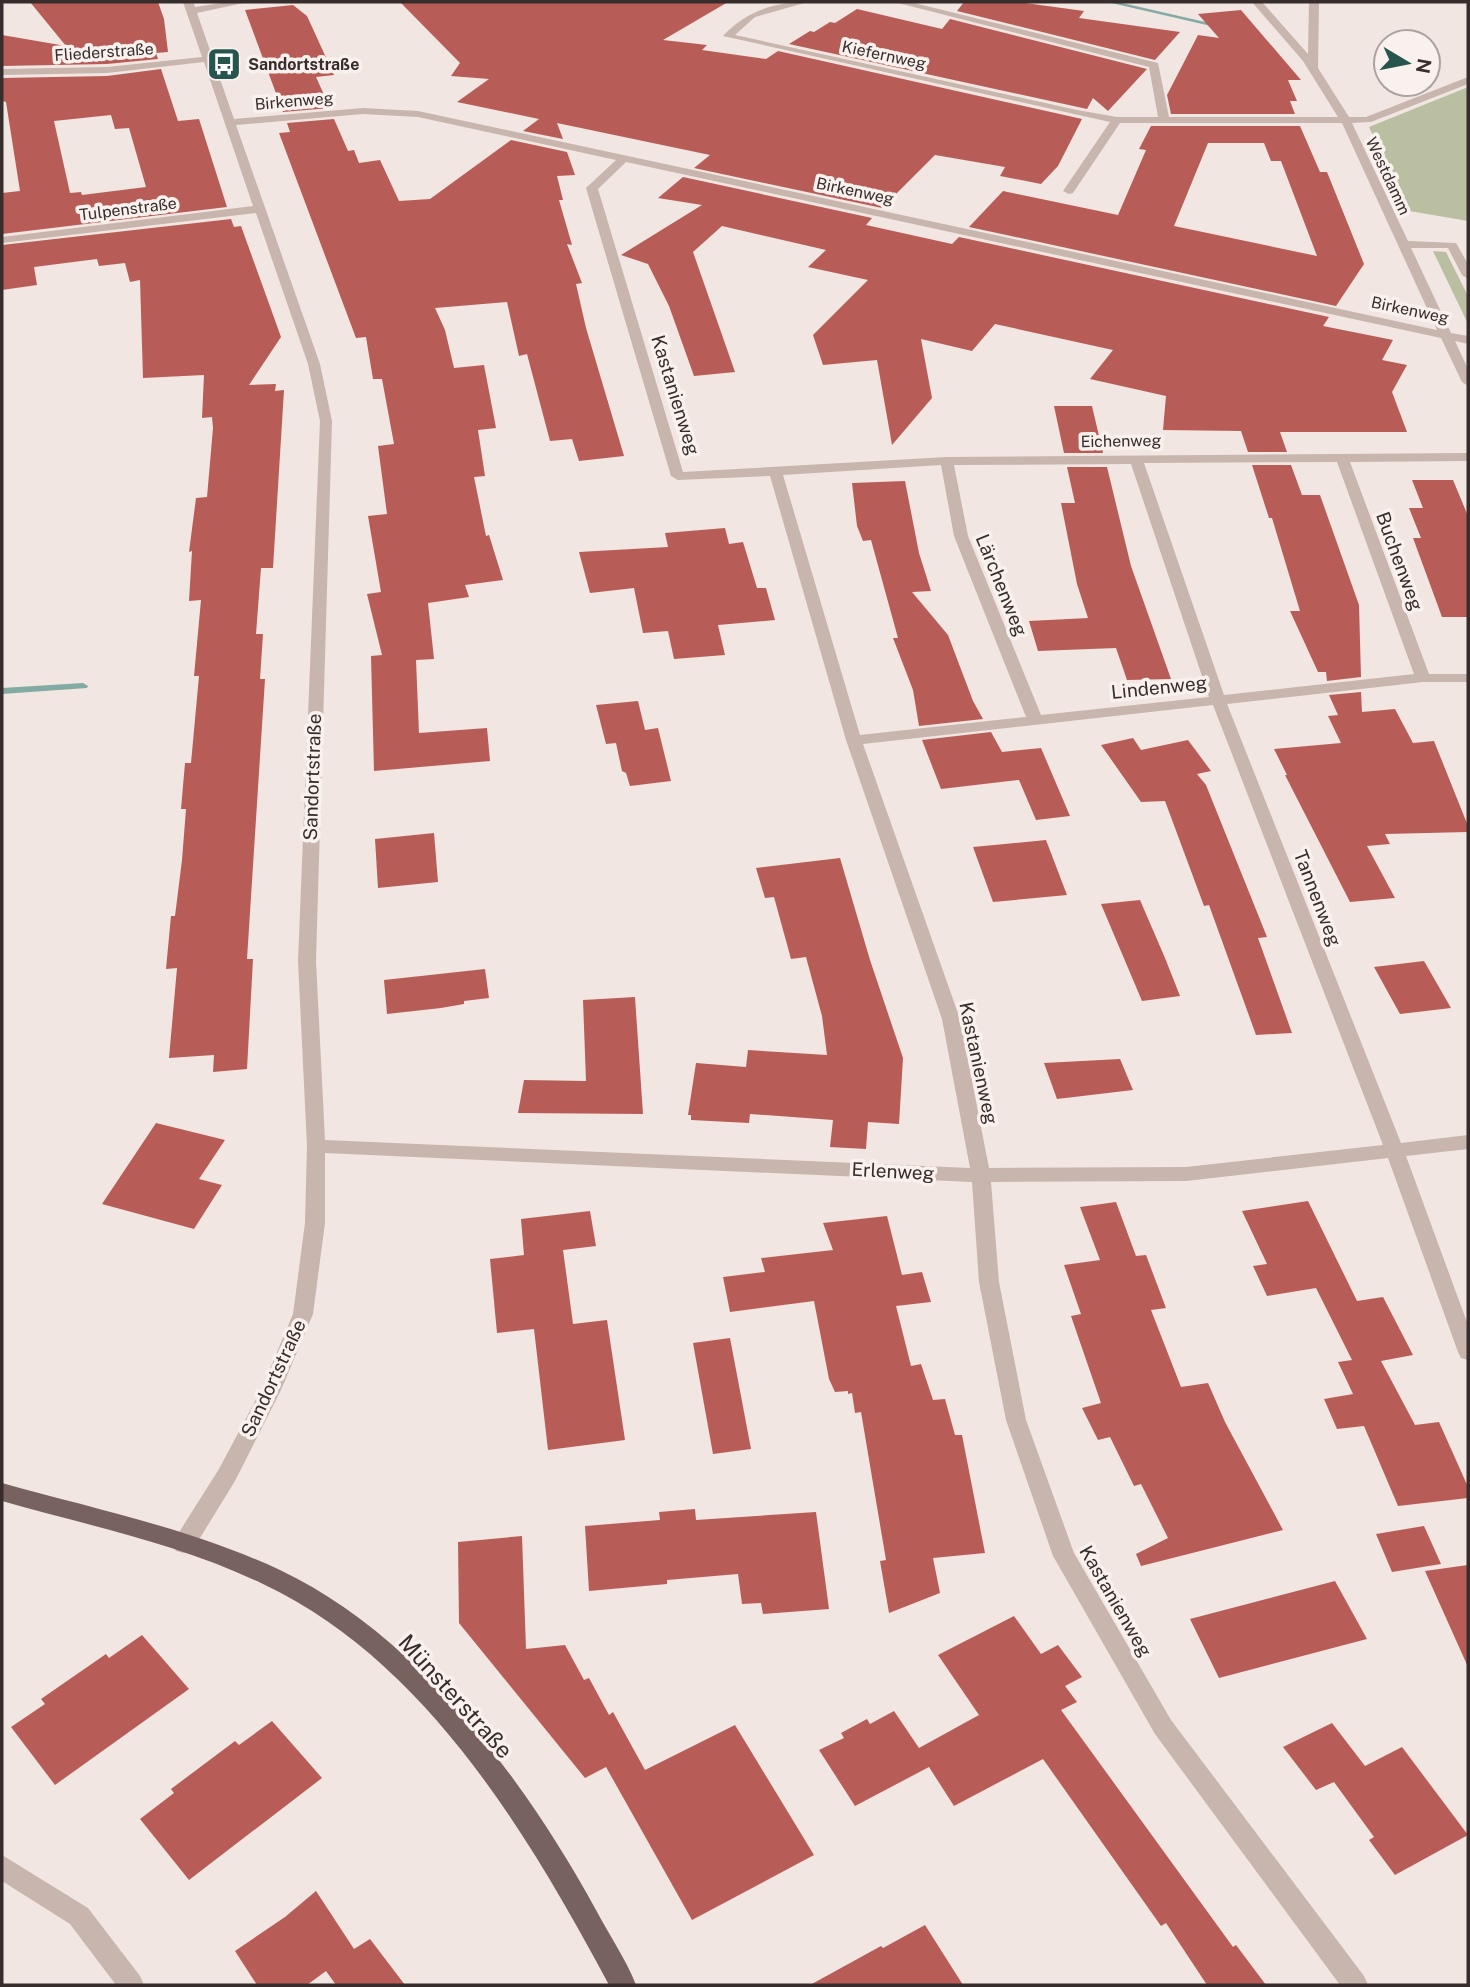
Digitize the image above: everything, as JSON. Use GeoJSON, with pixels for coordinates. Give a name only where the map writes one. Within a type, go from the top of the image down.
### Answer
{"type":"FeatureCollection","features":[{"type":"Feature","properties":{"kind":"main road","name":"Münsterstraße"},"geometry":{"type":"LineString","coordinates":[[2,1492],[232,1559],[325,1606],[373,1644],[463,1736],[510,1797],[558,1868],[623,1985]]}},
{"type":"Feature","properties":{"kind":"street"},"geometry":{"type":"LineString","coordinates":[[189,7],[243,2]]}},
{"type":"Feature","properties":{"kind":"street","name":"Kiefernweg"},"geometry":{"type":"LineString","coordinates":[[803,2],[752,15],[728,36],[1117,120],[1346,121]]}},
{"type":"Feature","properties":{"kind":"street"},"geometry":{"type":"LineString","coordinates":[[899,2],[1154,65],[1164,120]]}},
{"type":"Feature","properties":{"kind":"street","name":"Westdamm"},"geometry":{"type":"LineString","coordinates":[[1257,2],[1313,67],[1346,121],[1468,382]]}},
{"type":"Feature","properties":{"kind":"street"},"geometry":{"type":"LineString","coordinates":[[1313,67],[1314,2]]}},
{"type":"Feature","properties":{"kind":"street","name":"Sandortstraße"},"geometry":{"type":"LineString","coordinates":[[184,1544],[227,1475],[271,1390],[303,1314],[315,1223],[316,1146],[307,961],[326,421],[314,364],[189,7]]}},
{"type":"Feature","properties":{"kind":"street","name":"Fliederstraße"},"geometry":{"type":"LineString","coordinates":[[2,72],[107,70],[207,59]]}},
{"type":"Feature","properties":{"kind":"street","name":"Westdamm"},"geometry":{"type":"LineString","coordinates":[[1346,121],[1367,120],[1468,80]]}},
{"type":"Feature","properties":{"kind":"street","name":"Birkenweg"},"geometry":{"type":"LineString","coordinates":[[231,122],[391,111],[418,114],[1468,340]]}},
{"type":"Feature","properties":{"kind":"street"},"geometry":{"type":"LineString","coordinates":[[1069,191],[1117,120]]}},
{"type":"Feature","properties":{"kind":"street","name":"Kastanienweg"},"geometry":{"type":"LineString","coordinates":[[624,158],[592,188],[678,476],[775,472],[841,689],[853,740],[951,1019],[981,1175],[989,1282],[1016,1420],[1064,1556],[1163,1727],[1356,1985]]}},
{"type":"Feature","properties":{"kind":"street","name":"Tulpenstraße"},"geometry":{"type":"LineString","coordinates":[[2,240],[259,209]]}},
{"type":"Feature","properties":{"kind":"street","name":"Westdamm"},"geometry":{"type":"LineString","coordinates":[[1402,244],[1452,245],[1468,275]]}},
{"type":"Feature","properties":{"kind":"street","name":"Eichenweg"},"geometry":{"type":"LineString","coordinates":[[775,472],[835,466],[947,461],[1468,457]]}},
{"type":"Feature","properties":{"kind":"street","name":"Tannenweg"},"geometry":{"type":"LineString","coordinates":[[1136,458],[1217,700],[1395,1151],[1468,1352]]}},
{"type":"Feature","properties":{"kind":"street","name":"Buchenweg"},"geometry":{"type":"LineString","coordinates":[[1342,458],[1423,678]]}},
{"type":"Feature","properties":{"kind":"street","name":"Lärchenweg"},"geometry":{"type":"LineString","coordinates":[[947,461],[961,536],[1035,719]]}},
{"type":"Feature","properties":{"kind":"street","name":"Lindenweg"},"geometry":{"type":"LineString","coordinates":[[853,740],[1423,678],[1468,678]]}},
{"type":"Feature","properties":{"kind":"street","name":"Erlenweg"},"geometry":{"type":"LineString","coordinates":[[316,1146],[981,1175],[1186,1174],[1468,1142]]}},
{"type":"Feature","properties":{"kind":"street"},"geometry":{"type":"LineString","coordinates":[[2,1867],[79,1916],[131,1985]]}},
{"type":"Feature","properties":{"kind":"green space"},"geometry":{"type":"Polygon","coordinates":[[[1468,87],[1468,221],[1409,211],[1369,127],[1468,87]]]}},
{"type":"Feature","properties":{"kind":"green space"},"geometry":{"type":"Polygon","coordinates":[[[1433,251],[1446,252],[1468,296],[1468,324],[1433,251]]]}},
{"type":"Feature","properties":{"kind":"building"},"geometry":{"type":"Polygon","coordinates":[[[30,2],[158,2],[164,19],[168,52],[156,53],[158,59],[107,64],[2,66],[2,35],[66,46],[30,2]]]}},
{"type":"Feature","properties":{"kind":"building"},"geometry":{"type":"Polygon","coordinates":[[[400,2],[728,2],[663,40],[707,45],[702,50],[766,59],[778,51],[1082,119],[1058,166],[1041,184],[1000,176],[1005,167],[935,155],[882,208],[694,168],[710,155],[557,123],[563,139],[523,131],[539,119],[457,102],[489,79],[451,76],[460,63],[400,2]]]}},
{"type":"Feature","properties":{"kind":"building"},"geometry":{"type":"Polygon","coordinates":[[[964,2],[1018,2],[1084,11],[1079,18],[1180,32],[1155,60],[957,11],[964,2]]]}},
{"type":"Feature","properties":{"kind":"building"},"geometry":{"type":"Polygon","coordinates":[[[293,5],[307,16],[334,75],[316,77],[330,108],[283,112],[245,10],[293,5]]]}},
{"type":"Feature","properties":{"kind":"building"},"geometry":{"type":"Polygon","coordinates":[[[857,9],[942,29],[950,19],[1147,69],[1108,111],[1093,98],[1087,109],[789,44],[810,31],[814,32],[830,22],[835,23],[857,9]]]}},
{"type":"Feature","properties":{"kind":"building"},"geometry":{"type":"Polygon","coordinates":[[[1241,10],[1301,80],[1288,80],[1297,101],[1290,101],[1295,114],[1171,114],[1167,95],[1198,35],[1219,38],[1198,14],[1241,10]]]}},
{"type":"Feature","properties":{"kind":"building"},"geometry":{"type":"Polygon","coordinates":[[[161,69],[178,121],[199,119],[227,207],[2,234],[2,193],[20,191],[6,102],[2,101],[2,78],[107,76],[161,69]],[[111,115],[54,121],[70,193],[81,192],[82,195],[146,187],[129,128],[115,129],[111,115]]]}},
{"type":"Feature","properties":{"kind":"building"},"geometry":{"type":"Polygon","coordinates":[[[334,119],[348,151],[354,150],[359,163],[380,160],[399,201],[430,199],[511,140],[567,152],[575,175],[557,176],[563,200],[559,200],[572,245],[567,244],[582,283],[576,284],[586,328],[624,456],[579,461],[572,439],[550,441],[527,354],[519,356],[507,302],[435,308],[445,330],[454,368],[484,365],[496,428],[478,430],[485,476],[474,477],[486,536],[489,535],[503,580],[465,585],[469,597],[428,603],[434,659],[416,660],[419,733],[487,728],[490,761],[374,771],[371,656],[382,655],[367,594],[381,592],[368,516],[387,514],[378,446],[394,444],[382,379],[373,379],[366,337],[356,338],[279,133],[290,132],[287,123],[334,119]]]}},
{"type":"Feature","properties":{"kind":"building"},"geometry":{"type":"Polygon","coordinates":[[[1151,126],[1300,126],[1320,172],[1327,172],[1364,264],[1336,306],[969,227],[1003,191],[1118,215],[1146,150],[1139,149],[1151,126]],[[1208,143],[1174,226],[1317,256],[1281,161],[1271,161],[1264,143],[1208,143]]]}},
{"type":"Feature","properties":{"kind":"building"},"geometry":{"type":"Polygon","coordinates":[[[683,177],[872,218],[866,225],[952,244],[959,237],[1329,317],[1323,326],[1393,340],[1382,360],[1407,365],[1392,392],[1407,432],[1280,432],[1287,452],[1248,452],[1241,431],[1163,430],[1166,396],[1090,379],[1113,350],[995,324],[972,351],[921,339],[932,398],[892,445],[877,360],[823,365],[813,335],[868,280],[808,267],[826,250],[722,226],[693,252],[735,372],[694,376],[669,306],[648,264],[621,255],[702,205],[658,198],[683,177]]]}},
{"type":"Feature","properties":{"kind":"building"},"geometry":{"type":"Polygon","coordinates":[[[231,219],[234,227],[241,226],[281,337],[249,385],[276,384],[275,391],[284,390],[273,568],[261,568],[256,634],[263,634],[260,679],[265,679],[247,959],[253,959],[247,1069],[213,1072],[214,1055],[169,1058],[177,968],[166,969],[171,916],[175,916],[182,860],[186,809],[181,809],[185,763],[191,763],[199,676],[194,676],[201,600],[189,601],[192,551],[189,552],[196,498],[207,497],[213,428],[212,417],[202,418],[204,375],[143,378],[140,280],[130,282],[125,263],[99,266],[97,259],[34,267],[37,285],[2,290],[2,245],[231,219]]]}},
{"type":"Feature","properties":{"kind":"building"},"geometry":{"type":"Polygon","coordinates":[[[1054,406],[1092,406],[1103,453],[1064,453],[1054,406]]]}},
{"type":"Feature","properties":{"kind":"building"},"geometry":{"type":"Polygon","coordinates":[[[1252,465],[1291,465],[1302,495],[1320,495],[1359,605],[1361,677],[1327,681],[1326,672],[1318,672],[1290,611],[1300,611],[1272,518],[1269,518],[1252,465]]]}},
{"type":"Feature","properties":{"kind":"building"},"geometry":{"type":"Polygon","coordinates":[[[1067,467],[1107,467],[1131,566],[1171,679],[1127,680],[1116,648],[1038,651],[1029,621],[1088,618],[1077,584],[1061,503],[1075,503],[1067,467]]]}},
{"type":"Feature","properties":{"kind":"building"},"geometry":{"type":"Polygon","coordinates":[[[1412,480],[1453,480],[1468,516],[1468,617],[1442,617],[1413,538],[1421,538],[1409,508],[1423,508],[1412,480]]]}},
{"type":"Feature","properties":{"kind":"building"},"geometry":{"type":"Polygon","coordinates":[[[905,481],[919,553],[931,591],[912,592],[948,635],[973,701],[983,719],[919,726],[913,690],[893,638],[898,638],[871,540],[863,541],[857,526],[852,483],[905,481]]]}},
{"type":"Feature","properties":{"kind":"building"},"geometry":{"type":"Polygon","coordinates":[[[725,528],[729,544],[743,542],[757,588],[766,588],[775,620],[718,625],[725,655],[674,659],[668,631],[643,633],[634,588],[590,593],[579,552],[668,547],[665,533],[725,528]]]}},
{"type":"Feature","properties":{"kind":"building"},"geometry":{"type":"Polygon","coordinates":[[[1361,692],[1362,712],[1395,709],[1413,743],[1434,741],[1468,832],[1385,834],[1390,844],[1367,846],[1395,898],[1350,902],[1274,749],[1341,743],[1328,716],[1338,715],[1329,695],[1361,692]]]}},
{"type":"Feature","properties":{"kind":"building"},"geometry":{"type":"Polygon","coordinates":[[[638,701],[645,730],[658,728],[671,781],[630,786],[626,773],[622,771],[616,743],[606,744],[596,705],[638,701]]]}},
{"type":"Feature","properties":{"kind":"building"},"geometry":{"type":"Polygon","coordinates":[[[991,732],[1002,752],[1041,748],[1070,816],[1036,820],[1019,780],[941,789],[922,740],[991,732]]]}},
{"type":"Feature","properties":{"kind":"building"},"geometry":{"type":"Polygon","coordinates":[[[1133,738],[1141,750],[1188,740],[1211,771],[1197,774],[1206,785],[1267,937],[1258,938],[1292,1033],[1256,1035],[1209,905],[1204,906],[1165,801],[1141,802],[1101,745],[1133,738]]]}},
{"type":"Feature","properties":{"kind":"building"},"geometry":{"type":"Polygon","coordinates":[[[434,833],[438,882],[378,888],[375,839],[434,833]]]}},
{"type":"Feature","properties":{"kind":"building"},"geometry":{"type":"Polygon","coordinates":[[[1046,840],[1067,895],[993,902],[973,847],[1046,840]]]}},
{"type":"Feature","properties":{"kind":"building"},"geometry":{"type":"Polygon","coordinates":[[[840,858],[903,1058],[899,1124],[868,1122],[866,1149],[830,1147],[833,1120],[750,1114],[749,1123],[691,1120],[691,1115],[688,1115],[696,1063],[746,1067],[748,1050],[827,1055],[822,1016],[806,957],[791,959],[774,897],[765,898],[756,868],[840,858]]]}},
{"type":"Feature","properties":{"kind":"building"},"geometry":{"type":"Polygon","coordinates":[[[1140,900],[1180,996],[1142,1001],[1101,904],[1140,900]]]}},
{"type":"Feature","properties":{"kind":"building"},"geometry":{"type":"Polygon","coordinates":[[[1424,961],[1451,1008],[1400,1014],[1374,967],[1424,961]]]}},
{"type":"Feature","properties":{"kind":"building"},"geometry":{"type":"Polygon","coordinates":[[[485,969],[489,998],[464,1001],[464,1004],[441,1008],[387,1014],[384,980],[485,969]]]}},
{"type":"Feature","properties":{"kind":"building"},"geometry":{"type":"Polygon","coordinates":[[[635,997],[643,1114],[518,1113],[524,1080],[586,1081],[583,1000],[635,997]]]}},
{"type":"Feature","properties":{"kind":"building"},"geometry":{"type":"Polygon","coordinates":[[[1120,1059],[1133,1090],[1057,1099],[1044,1063],[1120,1059]]]}},
{"type":"Feature","properties":{"kind":"building"},"geometry":{"type":"Polygon","coordinates":[[[156,1123],[225,1140],[199,1179],[222,1185],[194,1229],[102,1204],[156,1123]]]}},
{"type":"Feature","properties":{"kind":"building"},"geometry":{"type":"Polygon","coordinates":[[[1308,1201],[1357,1301],[1383,1297],[1413,1355],[1381,1361],[1415,1425],[1439,1422],[1468,1487],[1468,1498],[1398,1506],[1364,1426],[1337,1429],[1324,1399],[1353,1394],[1338,1362],[1352,1360],[1316,1288],[1267,1296],[1253,1266],[1267,1264],[1242,1211],[1308,1201]]]}},
{"type":"Feature","properties":{"kind":"building"},"geometry":{"type":"Polygon","coordinates":[[[1116,1202],[1136,1256],[1146,1255],[1166,1308],[1151,1310],[1181,1387],[1208,1383],[1225,1422],[1283,1530],[1141,1566],[1136,1554],[1168,1538],[1141,1484],[1134,1486],[1110,1437],[1098,1440],[1082,1408],[1101,1403],[1071,1316],[1081,1314],[1064,1265],[1100,1260],[1080,1207],[1116,1202]]]}},
{"type":"Feature","properties":{"kind":"building"},"geometry":{"type":"Polygon","coordinates":[[[590,1211],[596,1246],[563,1250],[573,1324],[607,1320],[625,1440],[548,1450],[534,1329],[497,1333],[490,1259],[524,1255],[521,1219],[590,1211]]]}},
{"type":"Feature","properties":{"kind":"building"},"geometry":{"type":"Polygon","coordinates":[[[887,1216],[902,1275],[922,1272],[931,1302],[896,1306],[911,1366],[921,1364],[933,1400],[945,1399],[955,1435],[962,1435],[985,1553],[933,1558],[940,1593],[889,1613],[880,1561],[886,1560],[861,1412],[855,1413],[852,1393],[835,1392],[829,1379],[814,1301],[730,1312],[723,1277],[765,1272],[761,1258],[833,1250],[823,1223],[887,1216]]]}},
{"type":"Feature","properties":{"kind":"building"},"geometry":{"type":"Polygon","coordinates":[[[730,1338],[751,1449],[713,1454],[693,1343],[730,1338]]]}},
{"type":"Feature","properties":{"kind":"building"},"geometry":{"type":"Polygon","coordinates":[[[695,1509],[696,1520],[816,1512],[829,1609],[763,1614],[761,1603],[742,1604],[738,1574],[589,1591],[585,1526],[660,1520],[659,1512],[695,1509]]]}},
{"type":"Feature","properties":{"kind":"building"},"geometry":{"type":"Polygon","coordinates":[[[1424,1526],[1441,1564],[1392,1572],[1376,1534],[1424,1526]]]}},
{"type":"Feature","properties":{"kind":"building"},"geometry":{"type":"Polygon","coordinates":[[[522,1536],[526,1649],[565,1645],[584,1680],[589,1678],[609,1715],[613,1712],[645,1770],[735,1725],[814,1855],[692,1920],[606,1767],[585,1778],[459,1623],[458,1542],[522,1536]]]}},
{"type":"Feature","properties":{"kind":"building"},"geometry":{"type":"Polygon","coordinates":[[[1468,1565],[1468,1667],[1425,1571],[1468,1565]]]}},
{"type":"Feature","properties":{"kind":"building"},"geometry":{"type":"Polygon","coordinates":[[[1335,1581],[1367,1639],[1219,1678],[1190,1619],[1335,1581]]]}},
{"type":"Feature","properties":{"kind":"building"},"geometry":{"type":"Polygon","coordinates":[[[1014,1616],[1041,1654],[1058,1645],[1082,1677],[1065,1686],[1077,1702],[1061,1710],[1233,1947],[1236,1945],[1266,1985],[1207,1985],[1166,1923],[1161,1926],[1043,1759],[954,1806],[929,1767],[855,1806],[819,1750],[844,1738],[841,1733],[867,1719],[870,1724],[894,1711],[919,1748],[979,1715],[938,1655],[1014,1616]]]}},
{"type":"Feature","properties":{"kind":"building"},"geometry":{"type":"Polygon","coordinates":[[[142,1635],[189,1689],[55,1785],[11,1727],[45,1704],[41,1699],[106,1654],[109,1658],[142,1635]]]}},
{"type":"Feature","properties":{"kind":"building"},"geometry":{"type":"Polygon","coordinates":[[[272,1721],[322,1778],[189,1880],[140,1819],[174,1793],[171,1789],[235,1741],[239,1745],[272,1721]]]}},
{"type":"Feature","properties":{"kind":"building"},"geometry":{"type":"Polygon","coordinates":[[[1332,1723],[1365,1766],[1402,1747],[1468,1835],[1395,1875],[1369,1840],[1374,1837],[1334,1782],[1316,1790],[1283,1747],[1332,1723]]]}},
{"type":"Feature","properties":{"kind":"building"},"geometry":{"type":"Polygon","coordinates":[[[316,1891],[354,1949],[370,1939],[405,1985],[336,1985],[326,1971],[307,1985],[257,1985],[235,1951],[285,1917],[316,1891]]]}},
{"type":"Feature","properties":{"kind":"building"},"geometry":{"type":"Polygon","coordinates":[[[925,1925],[963,1985],[810,1985],[881,1946],[883,1948],[925,1925]]]}},
{"type":"Feature","properties":{"kind":"waterway"},"geometry":{"type":"LineString","coordinates":[[1110,2],[1224,27]]}},
{"type":"Feature","properties":{"kind":"waterway"},"geometry":{"type":"LineString","coordinates":[[2,691],[83,686]]}},
{"type":"Feature","properties":{"kind":"place","name":"Sandortstraße"},"geometry":{"type":"Point","coordinates":[224,64]}}]}
